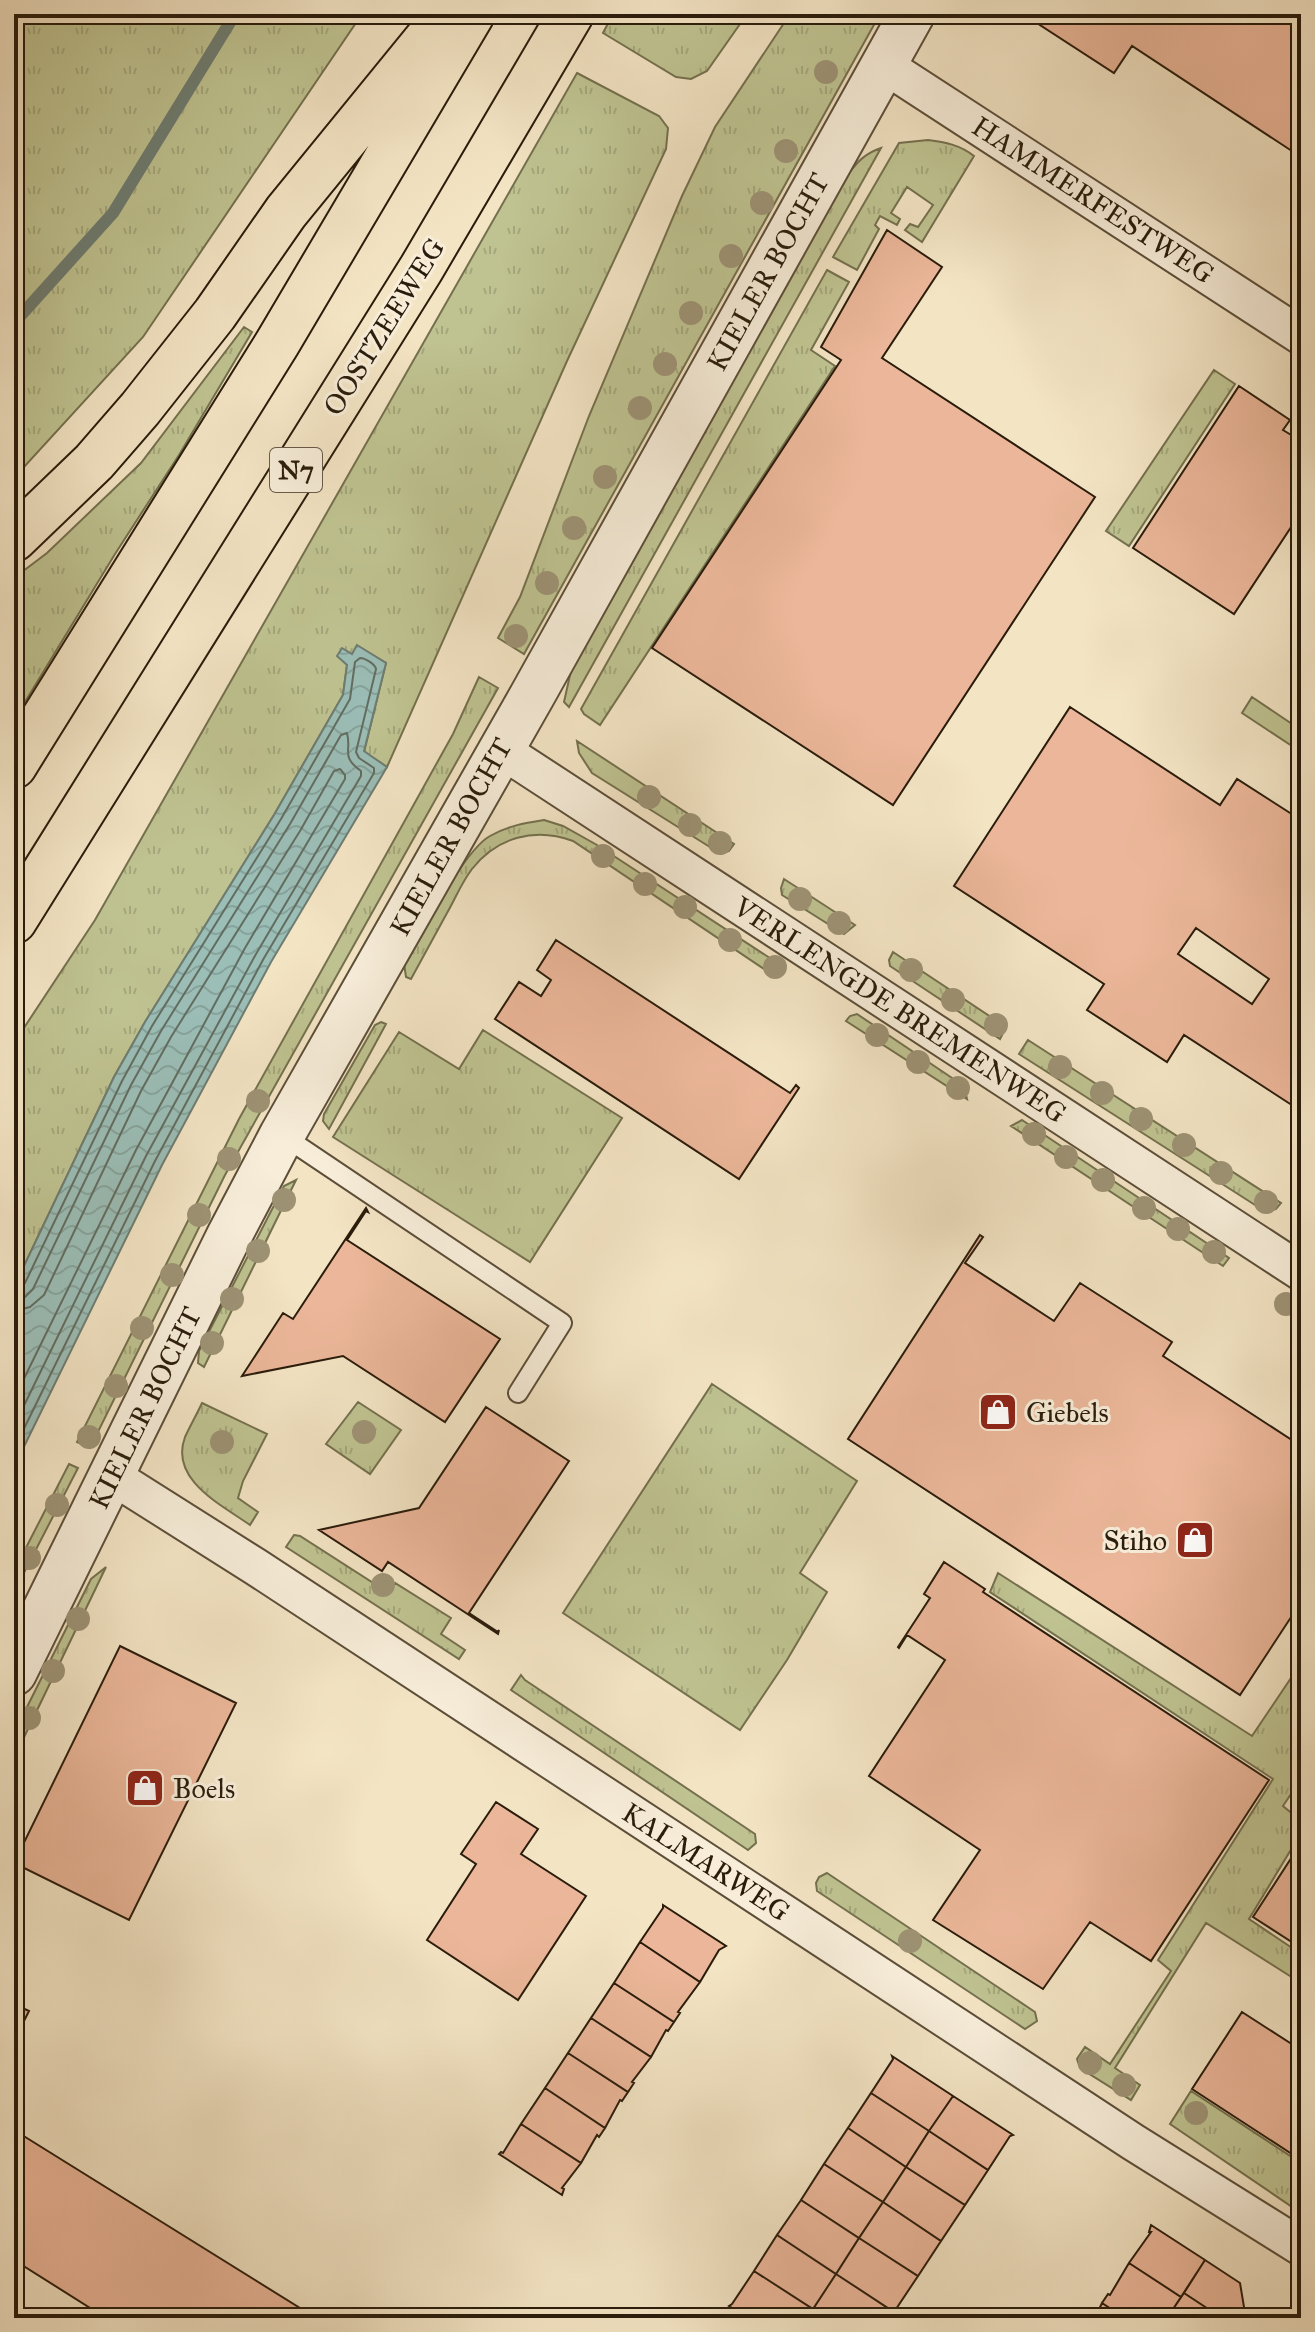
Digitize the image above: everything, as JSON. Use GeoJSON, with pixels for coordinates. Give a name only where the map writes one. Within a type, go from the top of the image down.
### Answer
{"type":"FeatureCollection","features":[{"type":"Feature","properties":{"kind":"highway"},"geometry":{"type":"LineString","coordinates":[[14,539],[94,462],[140,409],[215,314],[286,212],[447,14]]}},
{"type":"Feature","properties":{"kind":"highway"},"geometry":{"type":"LineString","coordinates":[[14,766],[278,342],[472,14]]}},
{"type":"Feature","properties":{"kind":"highway","name":"OOSTZEEWEG"},"geometry":{"type":"LineString","coordinates":[[14,921],[421,269],[571,14]]}},
{"type":"Feature","properties":{"kind":"street","name":"KIELER BOCHT"},"geometry":{"type":"LineString","coordinates":[[14,1673],[228,1238],[282,1135],[533,694],[912,14]]}},
{"type":"Feature","properties":{"kind":"street","name":"HAMMERFESTWEG"},"geometry":{"type":"LineString","coordinates":[[884,65],[1301,336]]}},
{"type":"Feature","properties":{"kind":"street","name":"VERLENGDE BREMENWEG"},"geometry":{"type":"LineString","coordinates":[[500,749],[1301,1272]]}},
{"type":"Feature","properties":{"kind":"street","name":"KALMARWEG"},"geometry":{"type":"LineString","coordinates":[[112,1476],[256,1567],[1133,2142],[1301,2247]]}},
{"type":"Feature","properties":{"kind":"lane"},"geometry":{"type":"LineString","coordinates":[[282,1135],[562,1323],[518,1393]]}},
{"type":"Feature","properties":{"kind":"green space"},"geometry":{"type":"Polygon","coordinates":[[[14,14],[362,14],[143,337],[14,478],[14,14]]]}},
{"type":"Feature","properties":{"kind":"green space"},"geometry":{"type":"Polygon","coordinates":[[[613,14],[747,14],[707,71],[691,79],[676,77],[603,33],[613,14]]]}},
{"type":"Feature","properties":{"kind":"green space"},"geometry":{"type":"Polygon","coordinates":[[[790,14],[880,14],[524,654],[498,638],[520,597],[589,416],[682,196],[715,127],[790,14]]]}},
{"type":"Feature","properties":{"kind":"green space"},"geometry":{"type":"Polygon","coordinates":[[[577,73],[659,116],[668,128],[666,149],[567,361],[387,767],[364,752],[386,663],[357,646],[347,665],[343,695],[274,815],[114,1077],[14,1287],[14,1043],[95,920],[577,73]]]}},
{"type":"Feature","properties":{"kind":"green space"},"geometry":{"type":"Polygon","coordinates":[[[928,140],[952,145],[974,156],[922,242],[905,230],[910,224],[918,227],[933,205],[907,187],[891,213],[900,219],[897,225],[880,216],[875,225],[879,229],[857,270],[833,257],[899,143],[928,140]]]}},
{"type":"Feature","properties":{"kind":"green space"},"geometry":{"type":"Polygon","coordinates":[[[881,148],[569,707],[564,702],[572,666],[849,173],[863,158],[881,148]]]}},
{"type":"Feature","properties":{"kind":"green space"},"geometry":{"type":"Polygon","coordinates":[[[827,270],[849,282],[811,350],[835,366],[600,725],[581,709],[827,270]]]}},
{"type":"Feature","properties":{"kind":"green space"},"geometry":{"type":"Polygon","coordinates":[[[244,327],[252,332],[14,720],[14,578],[47,553],[141,463],[244,327]]]}},
{"type":"Feature","properties":{"kind":"green space"},"geometry":{"type":"Polygon","coordinates":[[[1214,370],[1235,384],[1129,546],[1106,531],[1214,370]]]}},
{"type":"Feature","properties":{"kind":"green space"},"geometry":{"type":"Polygon","coordinates":[[[479,677],[498,688],[225,1175],[90,1448],[77,1442],[239,1119],[453,734],[479,677]]]}},
{"type":"Feature","properties":{"kind":"green space"},"geometry":{"type":"Polygon","coordinates":[[[1252,697],[1301,730],[1301,752],[1242,713],[1252,697]]]}},
{"type":"Feature","properties":{"kind":"green space"},"geometry":{"type":"Polygon","coordinates":[[[577,741],[734,844],[729,851],[721,854],[592,773],[579,753],[577,741]]]}},
{"type":"Feature","properties":{"kind":"green space"},"geometry":{"type":"Polygon","coordinates":[[[544,820],[563,826],[597,845],[779,964],[780,971],[776,977],[573,841],[531,835],[505,842],[472,869],[411,979],[406,977],[404,964],[456,875],[479,845],[503,830],[544,820]]]}},
{"type":"Feature","properties":{"kind":"green space"},"geometry":{"type":"Polygon","coordinates":[[[784,879],[855,925],[844,934],[782,895],[784,879]]]}},
{"type":"Feature","properties":{"kind":"green space"},"geometry":{"type":"Polygon","coordinates":[[[893,952],[1006,1027],[1000,1039],[890,966],[893,952]]]}},
{"type":"Feature","properties":{"kind":"green space"},"geometry":{"type":"Polygon","coordinates":[[[857,1014],[964,1086],[967,1099],[846,1021],[857,1014]]]}},
{"type":"Feature","properties":{"kind":"green space"},"geometry":{"type":"Polygon","coordinates":[[[381,1022],[386,1024],[329,1129],[323,1121],[324,1114],[375,1025],[381,1022]]]}},
{"type":"Feature","properties":{"kind":"green space"},"geometry":{"type":"Polygon","coordinates":[[[483,1030],[622,1118],[530,1262],[333,1137],[399,1032],[459,1069],[483,1030]]]}},
{"type":"Feature","properties":{"kind":"green space"},"geometry":{"type":"Polygon","coordinates":[[[1028,1040],[1281,1203],[1276,1209],[1266,1212],[1019,1054],[1028,1040]]]}},
{"type":"Feature","properties":{"kind":"green space"},"geometry":{"type":"Polygon","coordinates":[[[1022,1120],[1229,1258],[1223,1266],[1011,1126],[1022,1120]]]}},
{"type":"Feature","properties":{"kind":"green space"},"geometry":{"type":"Polygon","coordinates":[[[296,1180],[204,1367],[198,1363],[199,1351],[284,1186],[296,1180]]]}},
{"type":"Feature","properties":{"kind":"green space"},"geometry":{"type":"Polygon","coordinates":[[[712,1384],[857,1481],[800,1573],[827,1592],[787,1660],[740,1730],[563,1613],[712,1384]]]}},
{"type":"Feature","properties":{"kind":"green space"},"geometry":{"type":"Polygon","coordinates":[[[358,1402],[401,1430],[370,1474],[326,1444],[358,1402]]]}},
{"type":"Feature","properties":{"kind":"green space"},"geometry":{"type":"Polygon","coordinates":[[[202,1403],[267,1434],[243,1481],[238,1498],[258,1512],[250,1525],[201,1490],[184,1466],[182,1452],[185,1437],[202,1403]]]}},
{"type":"Feature","properties":{"kind":"green space"},"geometry":{"type":"Polygon","coordinates":[[[69,1464],[78,1468],[14,1592],[14,1571],[69,1464]]]}},
{"type":"Feature","properties":{"kind":"green space"},"geometry":{"type":"Polygon","coordinates":[[[294,1535],[389,1593],[395,1583],[451,1618],[441,1634],[465,1650],[459,1659],[286,1547],[294,1535]]]}},
{"type":"Feature","properties":{"kind":"green space"},"geometry":{"type":"Polygon","coordinates":[[[106,1567],[14,1758],[14,1733],[91,1579],[106,1567]]]}},
{"type":"Feature","properties":{"kind":"green space"},"geometry":{"type":"Polygon","coordinates":[[[998,1573],[1252,1736],[1301,1663],[1301,1783],[1283,1806],[1301,1821],[1301,1833],[1249,1919],[1301,1954],[1301,1983],[1206,1923],[1115,2068],[1140,2085],[1131,2100],[1080,2068],[1077,2059],[1085,2047],[1110,2064],[1171,1971],[1158,1960],[1273,1779],[990,1592],[998,1573]]]}},
{"type":"Feature","properties":{"kind":"green space"},"geometry":{"type":"Polygon","coordinates":[[[521,1675],[755,1834],[756,1843],[748,1850],[511,1690],[521,1675]]]}},
{"type":"Feature","properties":{"kind":"green space"},"geometry":{"type":"Polygon","coordinates":[[[827,1873],[1035,2012],[1037,2021],[1025,2029],[817,1891],[819,1877],[827,1873]]]}},
{"type":"Feature","properties":{"kind":"green space"},"geometry":{"type":"Polygon","coordinates":[[[1191,2091],[1301,2163],[1301,2213],[1170,2124],[1191,2091]]]}},
{"type":"Feature","properties":{"kind":"water"},"geometry":{"type":"Polygon","coordinates":[[[357,645],[386,663],[364,751],[387,767],[271,962],[162,1165],[14,1467],[14,1287],[114,1077],[274,815],[343,695],[347,665],[337,656],[342,648],[352,654],[357,645]]]}},
{"type":"Feature","properties":{"kind":"building"},"geometry":{"type":"Polygon","coordinates":[[[1023,14],[1301,14],[1301,157],[1132,46],[1114,73],[1023,14]]]}},
{"type":"Feature","properties":{"kind":"building"},"geometry":{"type":"Polygon","coordinates":[[[887,230],[942,267],[882,358],[1095,497],[893,805],[652,648],[841,360],[821,347],[887,230]]]}},
{"type":"Feature","properties":{"kind":"building"},"geometry":{"type":"Polygon","coordinates":[[[1239,386],[1290,420],[1283,430],[1301,441],[1301,512],[1234,614],[1133,548],[1239,386]]]}},
{"type":"Feature","properties":{"kind":"building"},"geometry":{"type":"Polygon","coordinates":[[[1070,707],[1220,805],[1237,779],[1301,820],[1301,1111],[1184,1035],[1167,1062],[1087,1010],[1104,984],[954,886],[1070,707]],[[1196,928],[1178,954],[1252,1004],[1269,979],[1196,928]]]}},
{"type":"Feature","properties":{"kind":"building"},"geometry":{"type":"Polygon","coordinates":[[[556,940],[790,1093],[796,1085],[799,1088],[739,1179],[495,1019],[519,982],[541,996],[551,980],[537,970],[556,940]]]}},
{"type":"Feature","properties":{"kind":"building"},"geometry":{"type":"Polygon","coordinates":[[[366,1208],[368,1212],[347,1240],[500,1339],[445,1422],[343,1356],[242,1376],[283,1313],[293,1319],[366,1208]]]}},
{"type":"Feature","properties":{"kind":"building"},"geometry":{"type":"Polygon","coordinates":[[[980,1235],[983,1237],[965,1263],[1054,1321],[1080,1283],[1172,1342],[1163,1356],[1301,1446],[1301,1602],[1240,1695],[848,1439],[980,1235]]]}},
{"type":"Feature","properties":{"kind":"building"},"geometry":{"type":"Polygon","coordinates":[[[486,1407],[569,1461],[469,1613],[499,1630],[498,1634],[388,1562],[382,1571],[319,1530],[419,1508],[486,1407]]]}},
{"type":"Feature","properties":{"kind":"building"},"geometry":{"type":"Polygon","coordinates":[[[944,1562],[985,1589],[983,1592],[1269,1780],[1151,1961],[1090,1922],[1043,1989],[933,1920],[980,1850],[869,1776],[945,1660],[907,1635],[898,1647],[930,1598],[924,1594],[944,1562]]]}},
{"type":"Feature","properties":{"kind":"building"},"geometry":{"type":"Polygon","coordinates":[[[120,1646],[236,1703],[129,1920],[14,1863],[120,1646]]]}},
{"type":"Feature","properties":{"kind":"building"},"geometry":{"type":"Polygon","coordinates":[[[496,1802],[538,1829],[521,1854],[586,1896],[518,2000],[427,1940],[476,1864],[461,1854],[496,1802]]]}},
{"type":"Feature","properties":{"kind":"building"},"geometry":{"type":"Polygon","coordinates":[[[1301,1843],[1301,1948],[1253,1917],[1301,1843]]]}},
{"type":"Feature","properties":{"kind":"building"},"geometry":{"type":"Polygon","coordinates":[[[663,1905],[726,1946],[719,1950],[700,1982],[640,1942],[663,1905]]]}},
{"type":"Feature","properties":{"kind":"building"},"geometry":{"type":"Polygon","coordinates":[[[640,1942],[700,1982],[674,2022],[614,1983],[640,1942]]]}},
{"type":"Feature","properties":{"kind":"building"},"geometry":{"type":"Polygon","coordinates":[[[614,1983],[674,2022],[651,2057],[591,2018],[614,1983]]]}},
{"type":"Feature","properties":{"kind":"building"},"geometry":{"type":"Polygon","coordinates":[[[14,2004],[29,2011],[14,2041],[14,2004]]]}},
{"type":"Feature","properties":{"kind":"building"},"geometry":{"type":"Polygon","coordinates":[[[1242,2012],[1301,2050],[1301,2160],[1192,2089],[1242,2012]]]}},
{"type":"Feature","properties":{"kind":"building"},"geometry":{"type":"Polygon","coordinates":[[[591,2018],[651,2057],[628,2092],[568,2053],[591,2018]]]}},
{"type":"Feature","properties":{"kind":"building"},"geometry":{"type":"Polygon","coordinates":[[[568,2053],[628,2092],[620,2100],[605,2128],[545,2088],[568,2053]]]}},
{"type":"Feature","properties":{"kind":"building"},"geometry":{"type":"Polygon","coordinates":[[[892,2056],[953,2096],[929,2131],[871,2093],[892,2056]]]}},
{"type":"Feature","properties":{"kind":"building"},"geometry":{"type":"Polygon","coordinates":[[[545,2088],[605,2128],[599,2137],[597,2135],[581,2163],[521,2124],[545,2088]]]}},
{"type":"Feature","properties":{"kind":"building"},"geometry":{"type":"Polygon","coordinates":[[[871,2093],[929,2131],[906,2167],[848,2128],[871,2093]]]}},
{"type":"Feature","properties":{"kind":"building"},"geometry":{"type":"Polygon","coordinates":[[[953,2096],[1013,2135],[988,2170],[929,2131],[953,2096]]]}},
{"type":"Feature","properties":{"kind":"building"},"geometry":{"type":"Polygon","coordinates":[[[521,2124],[581,2163],[562,2188],[562,2195],[499,2154],[503,2153],[521,2124]]]}},
{"type":"Feature","properties":{"kind":"building"},"geometry":{"type":"Polygon","coordinates":[[[848,2128],[906,2167],[883,2202],[824,2164],[848,2128]]]}},
{"type":"Feature","properties":{"kind":"building"},"geometry":{"type":"Polygon","coordinates":[[[14,2130],[316,2318],[106,2318],[14,2260],[14,2130]]]}},
{"type":"Feature","properties":{"kind":"building"},"geometry":{"type":"Polygon","coordinates":[[[929,2131],[988,2170],[965,2205],[906,2167],[929,2131]]]}},
{"type":"Feature","properties":{"kind":"building"},"geometry":{"type":"Polygon","coordinates":[[[824,2164],[883,2202],[859,2238],[801,2200],[824,2164]]]}},
{"type":"Feature","properties":{"kind":"building"},"geometry":{"type":"Polygon","coordinates":[[[906,2167],[965,2205],[941,2241],[883,2202],[906,2167]]]}},
{"type":"Feature","properties":{"kind":"building"},"geometry":{"type":"Polygon","coordinates":[[[801,2200],[859,2238],[836,2274],[777,2235],[801,2200]]]}},
{"type":"Feature","properties":{"kind":"building"},"geometry":{"type":"Polygon","coordinates":[[[883,2202],[941,2241],[918,2276],[859,2238],[883,2202]]]}},
{"type":"Feature","properties":{"kind":"building"},"geometry":{"type":"Polygon","coordinates":[[[1151,2225],[1205,2260],[1181,2297],[1129,2263],[1151,2232],[1151,2225]]]}},
{"type":"Feature","properties":{"kind":"building"},"geometry":{"type":"Polygon","coordinates":[[[777,2235],[836,2274],[813,2309],[754,2271],[777,2235]]]}},
{"type":"Feature","properties":{"kind":"building"},"geometry":{"type":"Polygon","coordinates":[[[859,2238],[918,2276],[894,2312],[836,2274],[859,2238]]]}},
{"type":"Feature","properties":{"kind":"building"},"geometry":{"type":"Polygon","coordinates":[[[1205,2260],[1240,2283],[1245,2313],[1242,2318],[1222,2318],[1184,2293],[1205,2260]]]}},
{"type":"Feature","properties":{"kind":"building"},"geometry":{"type":"Polygon","coordinates":[[[1129,2263],[1181,2297],[1167,2318],[1125,2318],[1102,2303],[1129,2263]]]}},
{"type":"Feature","properties":{"kind":"building"},"geometry":{"type":"Polygon","coordinates":[[[754,2271],[813,2309],[807,2318],[748,2318],[729,2306],[754,2271]]]}},
{"type":"Feature","properties":{"kind":"building"},"geometry":{"type":"Polygon","coordinates":[[[836,2274],[894,2312],[890,2318],[826,2318],[813,2309],[836,2274]]]}},
{"type":"Feature","properties":{"kind":"building"},"geometry":{"type":"Polygon","coordinates":[[[1184,2293],[1222,2318],[1167,2318],[1184,2293]]]}},
{"type":"Feature","properties":{"kind":"building"},"geometry":{"type":"Polygon","coordinates":[[[1102,2303],[1125,2318],[1095,2318],[1102,2303]]]}},
{"type":"Feature","properties":{"kind":"waterway"},"geometry":{"type":"LineString","coordinates":[[14,323],[113,213],[232,19]]}},
{"type":"Feature","properties":{"kind":"place","name":"Giebels"},"geometry":{"type":"Point","coordinates":[998,1412]}},
{"type":"Feature","properties":{"kind":"place","name":"Stiho"},"geometry":{"type":"Point","coordinates":[1195,1540]}},
{"type":"Feature","properties":{"kind":"place","name":"Boels"},"geometry":{"type":"Point","coordinates":[145,1788]}}]}
